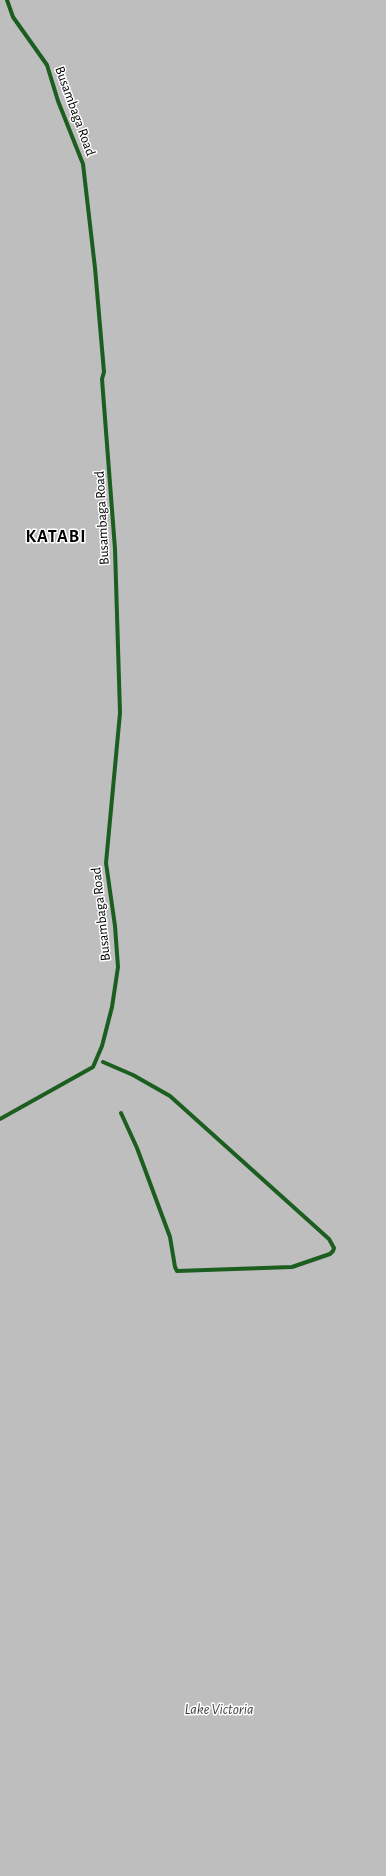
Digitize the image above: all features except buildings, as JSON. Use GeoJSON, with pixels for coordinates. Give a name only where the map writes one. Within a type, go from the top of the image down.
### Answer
{"type":"FeatureCollection","features":[{"type":"Feature","properties":{"kind":"street","name":"Busambaga Road"},"geometry":{"type":"LineString","coordinates":[[0,1119],[95,1065],[102,1046],[113,1001],[118,956],[106,863],[120,713],[115,549],[105,400],[89,204],[83,164],[58,101],[47,65],[13,17],[7,0]]}},
{"type":"Feature","properties":{"kind":"street"},"geometry":{"type":"LineString","coordinates":[[78,0],[81,35]]}},
{"type":"Feature","properties":{"kind":"street"},"geometry":{"type":"LineString","coordinates":[[0,23],[13,17]]}},
{"type":"Feature","properties":{"kind":"street"},"geometry":{"type":"LineString","coordinates":[[129,149],[115,97],[106,84],[90,72],[89,58],[96,52],[128,50],[138,51]]}},
{"type":"Feature","properties":{"kind":"street"},"geometry":{"type":"LineString","coordinates":[[2,73],[9,73],[10,70],[22,64],[41,57]]}},
{"type":"Feature","properties":{"kind":"street"},"geometry":{"type":"LineString","coordinates":[[83,164],[90,106],[86,74],[87,72],[90,72]]}},
{"type":"Feature","properties":{"kind":"street"},"geometry":{"type":"LineString","coordinates":[[0,228],[2,214],[20,161],[58,101]]}},
{"type":"Feature","properties":{"kind":"street"},"geometry":{"type":"LineString","coordinates":[[0,135],[16,151],[20,161]]}},
{"type":"Feature","properties":{"kind":"street"},"geometry":{"type":"LineString","coordinates":[[0,167],[20,161]]}},
{"type":"Feature","properties":{"kind":"street"},"geometry":{"type":"LineString","coordinates":[[148,197],[151,188]]}},
{"type":"Feature","properties":{"kind":"street"},"geometry":{"type":"LineString","coordinates":[[89,204],[148,197],[154,202],[158,218],[161,287],[167,321],[169,368],[167,394],[177,435],[176,449],[179,501],[195,636],[196,674],[183,685],[182,697],[183,708],[192,721],[200,748],[205,805]]}},
{"type":"Feature","properties":{"kind":"street"},"geometry":{"type":"LineString","coordinates":[[2,214],[30,222],[40,219],[65,231],[91,231]]}},
{"type":"Feature","properties":{"kind":"street"},"geometry":{"type":"LineString","coordinates":[[0,315],[22,316],[64,312],[67,315],[98,305]]}},
{"type":"Feature","properties":{"kind":"street"},"geometry":{"type":"LineString","coordinates":[[22,316],[21,330],[23,338],[30,523],[43,583],[52,613]]}},
{"type":"Feature","properties":{"kind":"street"},"geometry":{"type":"LineString","coordinates":[[105,400],[167,394]]}},
{"type":"Feature","properties":{"kind":"street"},"geometry":{"type":"LineString","coordinates":[[0,479],[6,458]]}},
{"type":"Feature","properties":{"kind":"street"},"geometry":{"type":"LineString","coordinates":[[0,498],[0,513]]}},
{"type":"Feature","properties":{"kind":"street"},"geometry":{"type":"LineString","coordinates":[[0,525],[30,523]]}},
{"type":"Feature","properties":{"kind":"street"},"geometry":{"type":"LineString","coordinates":[[0,615],[52,613],[116,602]]}},
{"type":"Feature","properties":{"kind":"street"},"geometry":{"type":"LineString","coordinates":[[0,636],[73,660],[119,669]]}},
{"type":"Feature","properties":{"kind":"street"},"geometry":{"type":"LineString","coordinates":[[0,684],[19,688],[75,705],[120,713]]}},
{"type":"Feature","properties":{"kind":"street"},"geometry":{"type":"LineString","coordinates":[[0,700],[19,688]]}},
{"type":"Feature","properties":{"kind":"street"},"geometry":{"type":"LineString","coordinates":[[0,752],[5,748],[19,747],[36,736],[13,693]]}},
{"type":"Feature","properties":{"kind":"street"},"geometry":{"type":"LineString","coordinates":[[170,722],[192,721]]}},
{"type":"Feature","properties":{"kind":"street"},"geometry":{"type":"LineString","coordinates":[[0,773],[20,796],[7,813],[7,826],[0,848],[20,873],[33,906],[47,953],[73,1003],[90,1049],[99,1052],[106,1077],[137,1148],[170,1237],[175,1269],[179,1272],[292,1267],[330,1254],[333,1251],[334,1248],[329,1239],[268,1182],[170,1096],[133,1075],[103,1062]]}},
{"type":"Feature","properties":{"kind":"street"},"geometry":{"type":"LineString","coordinates":[[114,787],[166,805],[188,807],[205,805],[222,813],[251,818]]}},
{"type":"Feature","properties":{"kind":"street"},"geometry":{"type":"LineString","coordinates":[[20,873],[50,869],[109,841]]}},
{"type":"Feature","properties":{"kind":"street"},"geometry":{"type":"LineString","coordinates":[[0,912],[10,913],[33,906]]}},
{"type":"Feature","properties":{"kind":"street"},"geometry":{"type":"LineString","coordinates":[[12,945],[28,942],[42,935]]}},
{"type":"Feature","properties":{"kind":"street"},"geometry":{"type":"LineString","coordinates":[[42,1096],[1,1024],[47,953]]}},
{"type":"Feature","properties":{"kind":"street"},"geometry":{"type":"LineString","coordinates":[[25,989],[73,1078]]}},
{"type":"Feature","properties":{"kind":"street"},"geometry":{"type":"LineString","coordinates":[[113,1001],[132,1006],[166,1009],[168,1008],[171,1000],[175,997],[228,993],[235,994],[239,1008],[242,1045],[244,1118]]}},
{"type":"Feature","properties":{"kind":"street"},"geometry":{"type":"LineString","coordinates":[[239,1008],[342,1002]]}},
{"type":"Feature","properties":{"kind":"street"},"geometry":{"type":"LineString","coordinates":[[0,1013],[7,1015]]}},
{"type":"Feature","properties":{"kind":"street"},"geometry":{"type":"LineString","coordinates":[[242,1045],[309,1040],[340,1040]]}},
{"type":"Feature","properties":{"kind":"street"},"geometry":{"type":"LineString","coordinates":[[170,1096],[177,1086],[358,1075]]}},
{"type":"Feature","properties":{"kind":"street"},"geometry":{"type":"LineString","coordinates":[[0,1093],[11,1112]]}},
{"type":"Feature","properties":{"kind":"street"},"geometry":{"type":"LineString","coordinates":[[199,1122],[363,1111]]}},
{"type":"Feature","properties":{"kind":"street"},"geometry":{"type":"LineString","coordinates":[[0,1154],[121,1113]]}},
{"type":"Feature","properties":{"kind":"street"},"geometry":{"type":"LineString","coordinates":[[89,1124],[136,1258]]}},
{"type":"Feature","properties":{"kind":"street"},"geometry":{"type":"LineString","coordinates":[[137,1148],[204,1127]]}},
{"type":"Feature","properties":{"kind":"street"},"geometry":{"type":"LineString","coordinates":[[56,1135],[100,1262]]}},
{"type":"Feature","properties":{"kind":"street"},"geometry":{"type":"LineString","coordinates":[[22,1146],[62,1262],[72,1283]]}},
{"type":"Feature","properties":{"kind":"street"},"geometry":{"type":"LineString","coordinates":[[0,1226],[44,1209],[79,1199],[111,1187]]}},
{"type":"Feature","properties":{"kind":"street"},"geometry":{"type":"LineString","coordinates":[[0,1188],[47,1318]]}},
{"type":"Feature","properties":{"kind":"street"},"geometry":{"type":"LineString","coordinates":[[0,1248],[9,1270],[1,1296],[7,1314],[5,1317],[0,1316]]}},
{"type":"Feature","properties":{"kind":"street"},"geometry":{"type":"LineString","coordinates":[[9,1270],[12,1272],[25,1270],[28,1267],[62,1262],[100,1262],[173,1256]]}},
{"type":"Feature","properties":{"kind":"water","name":"Lake Victoria"},"geometry":{"type":"Polygon","coordinates":[[[0,0],[386,0],[386,1876],[0,1876],[0,0]]]}},
{"type":"Feature","properties":{"kind":"cycle path"},"geometry":{"type":"LineString","coordinates":[[0,1119],[93,1067],[102,1046],[112,1007],[118,967],[115,926],[106,863],[120,713],[115,549],[102,379],[104,372],[95,268],[83,164],[58,101],[47,65],[13,17],[7,0]]}},
{"type":"Feature","properties":{"kind":"cycle path"},"geometry":{"type":"LineString","coordinates":[[103,1062],[133,1075],[170,1096],[329,1239],[334,1248],[333,1251],[330,1254],[292,1267],[177,1271],[170,1237],[137,1148],[121,1113]]}},
{"type":"Feature","properties":{"kind":"district","name":"KATABI"},"geometry":{"type":"Point","coordinates":[56,537]}}]}
